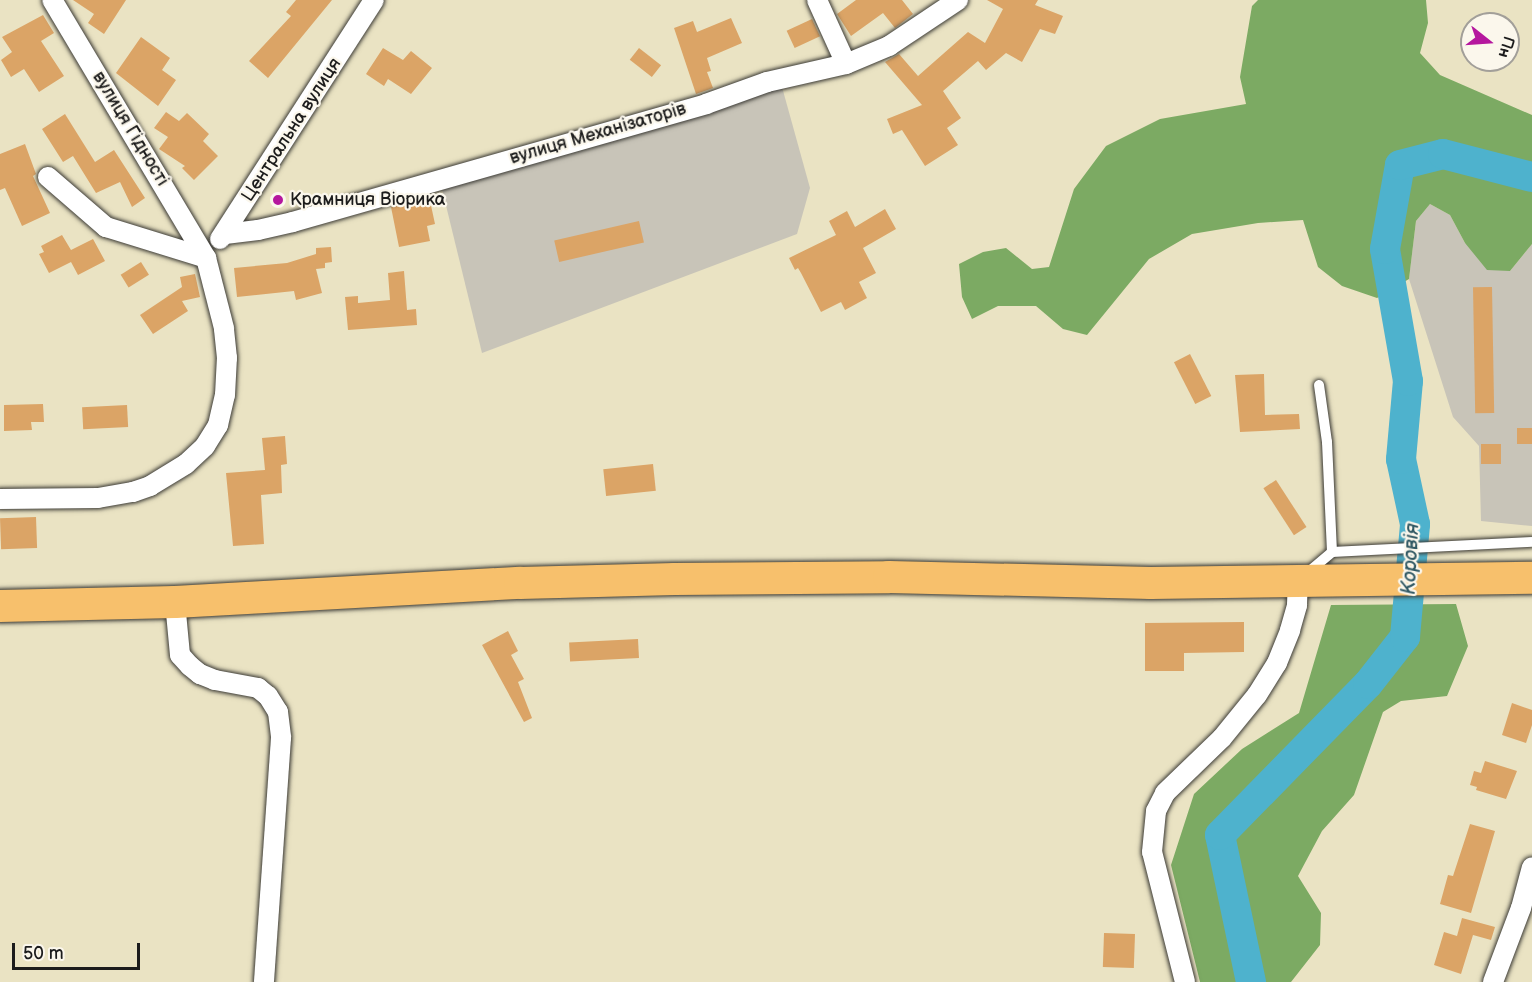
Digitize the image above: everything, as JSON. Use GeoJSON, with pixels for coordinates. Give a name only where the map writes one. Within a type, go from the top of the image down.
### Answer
{"type":"FeatureCollection","features":[{"type":"Feature","properties":{"kind":"main road"},"geometry":{"type":"LineString","coordinates":[[0,606],[175,602],[520,583],[663,579],[889,578],[1151,583],[1376,582],[1532,578]]}},
{"type":"Feature","properties":{"kind":"street","name":"вулиця Гідності"},"geometry":{"type":"LineString","coordinates":[[0,500],[98,498],[133,492],[174,472],[205,446],[218,425],[227,368],[224,328],[206,258],[52,0]]}},
{"type":"Feature","properties":{"kind":"street","name":"Центральна вулиця"},"geometry":{"type":"LineString","coordinates":[[206,258],[225,234],[374,0]]}},
{"type":"Feature","properties":{"kind":"street"},"geometry":{"type":"LineString","coordinates":[[818,0],[846,64]]}},
{"type":"Feature","properties":{"kind":"street","name":"вулиця Механізаторів"},"geometry":{"type":"LineString","coordinates":[[225,234],[293,222],[706,104],[767,82],[846,64],[889,46],[958,0]]}},
{"type":"Feature","properties":{"kind":"street"},"geometry":{"type":"LineString","coordinates":[[48,177],[106,227],[206,258]]}},
{"type":"Feature","properties":{"kind":"street"},"geometry":{"type":"LineString","coordinates":[[1185,982],[1152,852],[1156,811],[1165,793],[1222,738],[1257,695],[1276,663],[1290,630],[1298,605],[1298,582]]}},
{"type":"Feature","properties":{"kind":"street"},"geometry":{"type":"LineString","coordinates":[[175,602],[180,655],[189,666],[200,674],[215,680],[258,688],[268,696],[278,712],[281,738],[264,982]]}},
{"type":"Feature","properties":{"kind":"street"},"geometry":{"type":"LineString","coordinates":[[1493,982],[1521,908],[1532,867]]}},
{"type":"Feature","properties":{"kind":"lane"},"geometry":{"type":"LineString","coordinates":[[1319,385],[1327,442],[1332,552]]}},
{"type":"Feature","properties":{"kind":"lane"},"geometry":{"type":"LineString","coordinates":[[1298,582],[1332,552],[1532,542]]}},
{"type":"Feature","properties":{"kind":"shaded area"},"geometry":{"type":"Polygon","coordinates":[[[782,87],[810,188],[797,234],[482,353],[441,185],[782,87]]]}},
{"type":"Feature","properties":{"kind":"shaded area"},"geometry":{"type":"Polygon","coordinates":[[[1430,204],[1450,215],[1465,243],[1510,271],[1532,244],[1532,526],[1481,521],[1479,446],[1453,417],[1409,279],[1416,221],[1430,204]]]}},
{"type":"Feature","properties":{"kind":"green space"},"geometry":{"type":"Polygon","coordinates":[[[1258,0],[1426,0],[1428,23],[1420,53],[1440,75],[1532,115],[1532,244],[1510,271],[1487,270],[1465,243],[1450,215],[1430,204],[1416,221],[1409,279],[1377,298],[1342,286],[1318,267],[1303,220],[1258,223],[1192,234],[1149,259],[1087,335],[1063,329],[1036,306],[998,306],[972,319],[962,297],[959,264],[983,252],[1006,248],[1032,269],[1049,267],[1074,189],[1106,146],[1160,119],[1246,104],[1240,77],[1252,6],[1258,0]]]}},
{"type":"Feature","properties":{"kind":"green space"},"geometry":{"type":"Polygon","coordinates":[[[1456,604],[1468,646],[1447,696],[1401,701],[1383,712],[1354,795],[1322,831],[1298,876],[1321,913],[1320,945],[1291,982],[1200,982],[1171,865],[1194,794],[1242,749],[1299,713],[1331,605],[1456,604]]]}},
{"type":"Feature","properties":{"kind":"building"},"geometry":{"type":"Polygon","coordinates":[[[73,0],[126,0],[104,34],[88,23],[94,14],[73,0]]]}},
{"type":"Feature","properties":{"kind":"building"},"geometry":{"type":"Polygon","coordinates":[[[296,0],[332,0],[268,78],[249,61],[291,16],[286,12],[296,0]]]}},
{"type":"Feature","properties":{"kind":"building"},"geometry":{"type":"Polygon","coordinates":[[[856,0],[902,0],[913,14],[895,28],[883,13],[851,36],[837,14],[856,0]]]}},
{"type":"Feature","properties":{"kind":"building"},"geometry":{"type":"Polygon","coordinates":[[[987,0],[1038,0],[1035,5],[1063,16],[1055,34],[1040,29],[1022,62],[1006,53],[986,70],[978,61],[943,91],[961,118],[947,128],[958,145],[925,166],[902,130],[893,134],[887,119],[922,105],[885,62],[899,54],[918,76],[968,32],[985,43],[1003,9],[987,0]]]}},
{"type":"Feature","properties":{"kind":"building"},"geometry":{"type":"Polygon","coordinates":[[[43,15],[54,33],[41,41],[64,76],[39,92],[24,69],[11,77],[1,60],[12,52],[2,37],[43,15]]]}},
{"type":"Feature","properties":{"kind":"building"},"geometry":{"type":"Polygon","coordinates":[[[731,18],[742,43],[707,58],[711,71],[707,72],[713,88],[696,94],[674,28],[693,21],[697,32],[731,18]]]}},
{"type":"Feature","properties":{"kind":"building"},"geometry":{"type":"Polygon","coordinates":[[[812,19],[820,36],[795,48],[787,31],[812,19]]]}},
{"type":"Feature","properties":{"kind":"building"},"geometry":{"type":"Polygon","coordinates":[[[141,37],[170,58],[162,70],[176,80],[158,106],[116,73],[141,37]]]}},
{"type":"Feature","properties":{"kind":"building"},"geometry":{"type":"Polygon","coordinates":[[[383,48],[403,60],[411,51],[432,68],[411,94],[388,79],[384,86],[366,74],[383,48]]]}},
{"type":"Feature","properties":{"kind":"building"},"geometry":{"type":"Polygon","coordinates":[[[639,48],[661,65],[652,77],[630,60],[639,48]]]}},
{"type":"Feature","properties":{"kind":"building"},"geometry":{"type":"Polygon","coordinates":[[[166,112],[179,121],[187,113],[209,134],[203,141],[218,156],[194,180],[182,168],[185,166],[159,149],[168,137],[154,128],[166,112]]]}},
{"type":"Feature","properties":{"kind":"building"},"geometry":{"type":"Polygon","coordinates":[[[65,114],[95,162],[114,150],[145,198],[132,207],[120,182],[96,193],[73,156],[63,162],[42,129],[65,114]]]}},
{"type":"Feature","properties":{"kind":"building"},"geometry":{"type":"Polygon","coordinates":[[[25,144],[36,174],[33,176],[50,213],[22,226],[5,188],[0,190],[0,154],[25,144]]]}},
{"type":"Feature","properties":{"kind":"building"},"geometry":{"type":"Polygon","coordinates":[[[429,196],[435,224],[427,226],[430,241],[399,247],[391,207],[429,196]]]}},
{"type":"Feature","properties":{"kind":"building"},"geometry":{"type":"Polygon","coordinates":[[[885,209],[896,229],[863,248],[876,273],[859,282],[867,298],[845,310],[841,302],[821,312],[801,273],[798,268],[795,270],[789,258],[836,235],[829,221],[847,211],[855,227],[885,209]]]}},
{"type":"Feature","properties":{"kind":"building"},"geometry":{"type":"Polygon","coordinates":[[[639,221],[644,242],[559,262],[554,241],[639,221]]]}},
{"type":"Feature","properties":{"kind":"building"},"geometry":{"type":"Polygon","coordinates":[[[62,235],[71,250],[93,239],[105,261],[78,275],[71,262],[49,273],[39,254],[44,252],[41,246],[62,235]]]}},
{"type":"Feature","properties":{"kind":"building"},"geometry":{"type":"Polygon","coordinates":[[[331,247],[332,262],[325,263],[325,268],[316,269],[322,293],[296,300],[294,291],[237,297],[234,268],[287,263],[316,254],[316,248],[331,247]]]}},
{"type":"Feature","properties":{"kind":"building"},"geometry":{"type":"Polygon","coordinates":[[[141,262],[149,275],[129,287],[121,275],[141,262]]]}},
{"type":"Feature","properties":{"kind":"building"},"geometry":{"type":"Polygon","coordinates":[[[404,271],[407,310],[416,309],[417,325],[348,330],[345,297],[358,296],[358,303],[390,300],[388,273],[404,271]]]}},
{"type":"Feature","properties":{"kind":"building"},"geometry":{"type":"Polygon","coordinates":[[[195,274],[200,297],[182,301],[188,311],[153,334],[140,315],[182,287],[180,277],[195,274]]]}},
{"type":"Feature","properties":{"kind":"building"},"geometry":{"type":"Polygon","coordinates":[[[1473,287],[1492,287],[1494,413],[1475,413],[1473,287]]]}},
{"type":"Feature","properties":{"kind":"building"},"geometry":{"type":"Polygon","coordinates":[[[1190,354],[1211,396],[1195,404],[1174,362],[1190,354]]]}},
{"type":"Feature","properties":{"kind":"building"},"geometry":{"type":"Polygon","coordinates":[[[1264,374],[1265,415],[1299,414],[1300,429],[1240,432],[1235,375],[1264,374]]]}},
{"type":"Feature","properties":{"kind":"building"},"geometry":{"type":"Polygon","coordinates":[[[43,404],[44,422],[31,422],[32,430],[4,431],[4,405],[43,404]]]}},
{"type":"Feature","properties":{"kind":"building"},"geometry":{"type":"Polygon","coordinates":[[[127,405],[128,427],[83,429],[82,407],[127,405]]]}},
{"type":"Feature","properties":{"kind":"building"},"geometry":{"type":"Polygon","coordinates":[[[1517,428],[1532,428],[1532,444],[1517,444],[1517,428]]]}},
{"type":"Feature","properties":{"kind":"building"},"geometry":{"type":"Polygon","coordinates":[[[285,436],[287,464],[281,465],[282,493],[261,495],[264,544],[233,546],[226,473],[265,470],[262,438],[285,436]]]}},
{"type":"Feature","properties":{"kind":"building"},"geometry":{"type":"Polygon","coordinates":[[[1481,444],[1501,444],[1501,464],[1481,464],[1481,444]]]}},
{"type":"Feature","properties":{"kind":"building"},"geometry":{"type":"Polygon","coordinates":[[[653,464],[656,491],[606,496],[603,469],[653,464]]]}},
{"type":"Feature","properties":{"kind":"building"},"geometry":{"type":"Polygon","coordinates":[[[1276,480],[1306,527],[1294,535],[1263,488],[1276,480]]]}},
{"type":"Feature","properties":{"kind":"building"},"geometry":{"type":"Polygon","coordinates":[[[36,517],[37,548],[1,549],[0,518],[36,517]]]}},
{"type":"Feature","properties":{"kind":"building"},"geometry":{"type":"Polygon","coordinates":[[[1244,622],[1244,652],[1184,653],[1184,671],[1145,671],[1145,623],[1244,622]]]}},
{"type":"Feature","properties":{"kind":"building"},"geometry":{"type":"Polygon","coordinates":[[[508,631],[518,651],[511,655],[524,679],[518,682],[532,718],[524,722],[482,645],[508,631]]]}},
{"type":"Feature","properties":{"kind":"building"},"geometry":{"type":"Polygon","coordinates":[[[638,639],[639,658],[570,662],[569,643],[638,639]]]}},
{"type":"Feature","properties":{"kind":"building"},"geometry":{"type":"Polygon","coordinates":[[[1512,703],[1532,710],[1532,725],[1526,743],[1502,735],[1512,703]]]}},
{"type":"Feature","properties":{"kind":"building"},"geometry":{"type":"Polygon","coordinates":[[[1485,761],[1517,771],[1506,799],[1476,790],[1477,787],[1470,785],[1474,771],[1481,773],[1485,761]]]}},
{"type":"Feature","properties":{"kind":"building"},"geometry":{"type":"Polygon","coordinates":[[[1470,824],[1495,831],[1471,913],[1440,904],[1448,875],[1453,876],[1470,824]]]}},
{"type":"Feature","properties":{"kind":"building"},"geometry":{"type":"Polygon","coordinates":[[[1462,918],[1495,927],[1491,940],[1473,935],[1461,974],[1434,965],[1444,932],[1457,936],[1462,918]]]}},
{"type":"Feature","properties":{"kind":"building"},"geometry":{"type":"Polygon","coordinates":[[[1104,933],[1135,934],[1134,968],[1103,967],[1104,933]]]}},
{"type":"Feature","properties":{"kind":"waterway","name":"Коровія"},"geometry":{"type":"LineString","coordinates":[[1251,982],[1220,835],[1368,684],[1405,637],[1415,524],[1401,459],[1408,381],[1385,249],[1400,165],[1443,154],[1532,177]]}},
{"type":"Feature","properties":{"kind":"place","name":"Крамниця Віорика"},"geometry":{"type":"Point","coordinates":[278,200]}}]}
